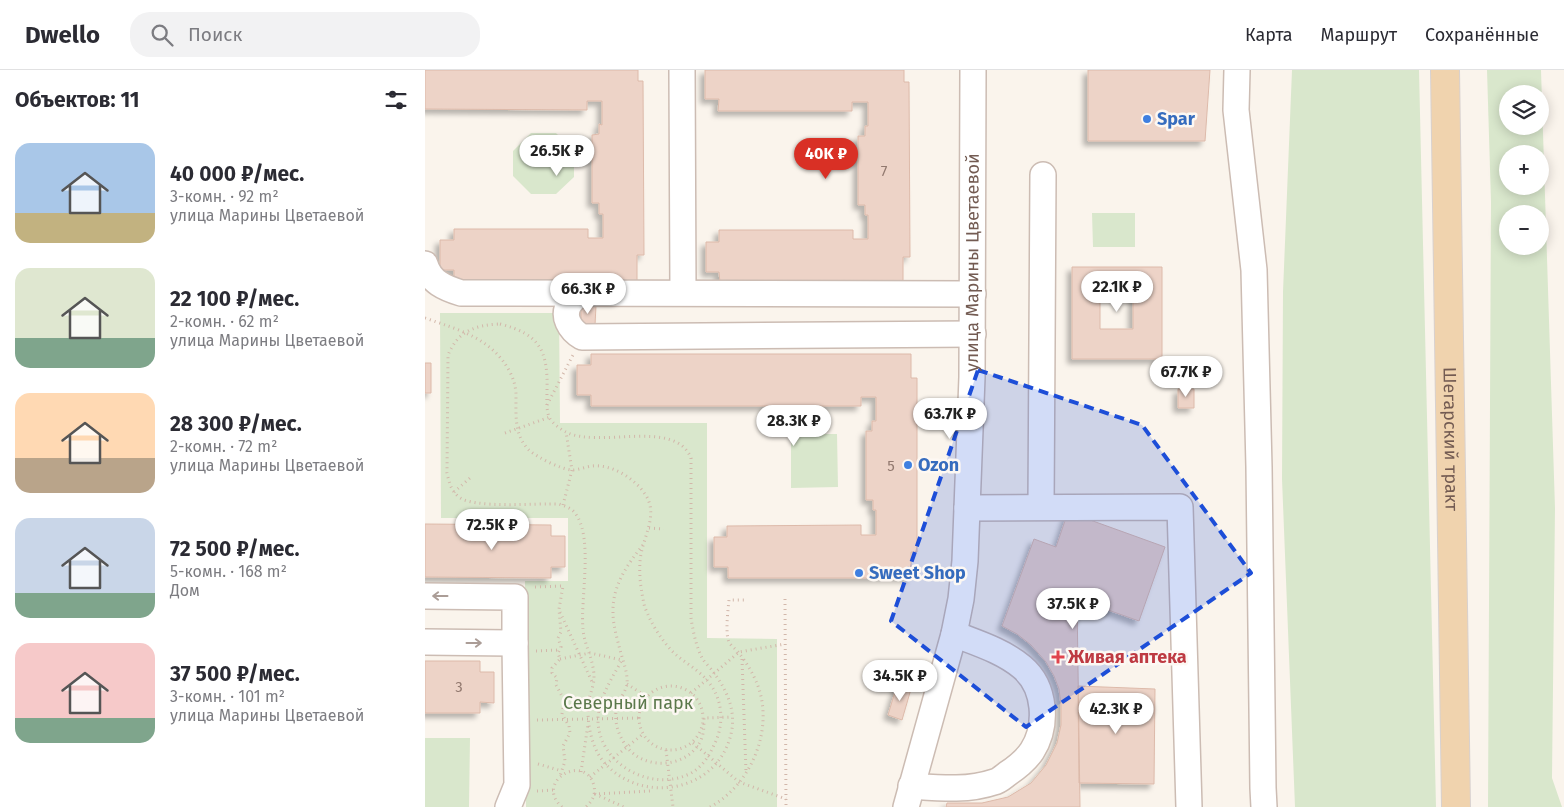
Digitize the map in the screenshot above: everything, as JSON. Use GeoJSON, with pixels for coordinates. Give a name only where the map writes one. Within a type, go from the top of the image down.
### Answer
{"type":"FeatureCollection","features":[{"type":"Feature","properties":{"kind":"main road","name":"Шегарский тракт"},"geometry":{"type":"LineString","coordinates":[[1445,70],[1456,807]]}},
{"type":"Feature","properties":{"kind":"street"},"geometry":{"type":"LineString","coordinates":[[682,70],[683,292]]}},
{"type":"Feature","properties":{"kind":"street","name":"улица Марины Цветаевой"},"geometry":{"type":"LineString","coordinates":[[908,797],[954,634],[961,599],[965,561],[973,334],[973,70]]}},
{"type":"Feature","properties":{"kind":"street"},"geometry":{"type":"LineString","coordinates":[[1237,70],[1236,110],[1253,270],[1259,467],[1263,788],[1265,807]]}},
{"type":"Feature","properties":{"kind":"street"},"geometry":{"type":"LineString","coordinates":[[1041,507],[1043,175]]}},
{"type":"Feature","properties":{"kind":"street"},"geometry":{"type":"LineString","coordinates":[[425,264],[435,282],[447,289],[461,293],[973,294]]}},
{"type":"Feature","properties":{"kind":"street"},"geometry":{"type":"LineString","coordinates":[[582,292],[571,301],[567,309],[569,326],[582,337],[973,334]]}},
{"type":"Feature","properties":{"kind":"street"},"geometry":{"type":"LineString","coordinates":[[967,508],[1180,506],[1189,807]]}},
{"type":"Feature","properties":{"kind":"street"},"geometry":{"type":"LineString","coordinates":[[425,596],[515,597],[517,785],[508,807]]}},
{"type":"Feature","properties":{"kind":"street"},"geometry":{"type":"LineString","coordinates":[[908,797],[971,788],[996,782],[1016,768],[1032,751],[1041,731],[1043,708],[1037,687],[1024,668],[1005,655],[954,634]]}},
{"type":"Feature","properties":{"kind":"street"},"geometry":{"type":"LineString","coordinates":[[425,642],[515,643]]}},
{"type":"Feature","properties":{"kind":"path"},"geometry":{"type":"LineString","coordinates":[[425,318],[466,332],[486,343],[506,364],[516,386],[515,409],[517,429],[522,442],[531,451],[543,459],[572,470],[590,466],[611,468],[625,476],[645,494],[651,506],[651,517],[640,561],[644,607],[657,633],[673,652],[706,679],[716,693],[720,705],[720,730],[716,743],[700,767],[687,776],[670,780],[655,780],[640,776],[626,769],[613,758],[605,747],[599,730],[600,705],[605,691],[622,660]]}},
{"type":"Feature","properties":{"kind":"path"},"geometry":{"type":"LineString","coordinates":[[594,794],[671,790],[685,786],[697,781],[717,764],[729,741],[732,728],[730,700],[725,689],[702,658],[693,631],[691,618],[691,458],[681,444],[663,438],[580,437],[566,432],[557,426],[550,417],[547,406],[547,369],[540,347],[515,328],[500,324],[487,324],[475,327],[459,337],[448,355],[447,473],[449,482],[459,497],[465,501],[488,504],[547,504],[563,506],[574,512],[578,518],[585,541],[583,630],[594,674],[589,702],[592,739],[597,753],[616,776],[629,784],[643,788],[671,790]]}},
{"type":"Feature","properties":{"kind":"path"},"geometry":{"type":"LineString","coordinates":[[547,406],[582,337]]}},
{"type":"Feature","properties":{"kind":"path"},"geometry":{"type":"LineString","coordinates":[[505,433],[550,417]]}},
{"type":"Feature","properties":{"kind":"path"},"geometry":{"type":"LineString","coordinates":[[563,506],[572,470],[566,432]]}},
{"type":"Feature","properties":{"kind":"path"},"geometry":{"type":"LineString","coordinates":[[455,492],[470,478]]}},
{"type":"Feature","properties":{"kind":"path"},"geometry":{"type":"LineString","coordinates":[[649,528],[664,529]]}},
{"type":"Feature","properties":{"kind":"path"},"geometry":{"type":"LineString","coordinates":[[643,544],[619,580],[614,598],[613,614],[626,671],[627,684],[615,711],[618,733],[633,754],[645,760],[667,764],[677,762],[697,746],[704,731],[704,718],[702,708],[698,699],[691,692],[673,686],[663,687],[647,697],[639,718],[643,734],[649,742],[657,747],[666,750],[685,748],[699,735],[704,718]]}},
{"type":"Feature","properties":{"kind":"path"},"geometry":{"type":"LineString","coordinates":[[515,597],[534,587],[563,586],[559,610],[561,632],[558,638],[561,647],[558,653],[560,659]]}},
{"type":"Feature","properties":{"kind":"path"},"geometry":{"type":"LineString","coordinates":[[710,807],[729,794],[746,772],[759,746],[763,723],[758,686],[743,658],[729,643],[727,636],[729,600],[745,600]]}},
{"type":"Feature","properties":{"kind":"path"},"geometry":{"type":"LineString","coordinates":[[785,600],[786,807]]}},
{"type":"Feature","properties":{"kind":"path"},"geometry":{"type":"LineString","coordinates":[[559,610],[593,684]]}},
{"type":"Feature","properties":{"kind":"path"},"geometry":{"type":"LineString","coordinates":[[691,692],[739,652],[785,644]]}},
{"type":"Feature","properties":{"kind":"path"},"geometry":{"type":"LineString","coordinates":[[562,807],[556,800],[554,788],[565,761],[563,746],[569,733],[569,726],[562,714],[564,700],[556,685],[557,678],[552,673],[552,668],[560,659],[590,653],[622,660]]}},
{"type":"Feature","properties":{"kind":"path"},"geometry":{"type":"LineString","coordinates":[[743,658],[746,772]]}},
{"type":"Feature","properties":{"kind":"path"},"geometry":{"type":"LineString","coordinates":[[627,684],[647,697]]}},
{"type":"Feature","properties":{"kind":"path"},"geometry":{"type":"LineString","coordinates":[[704,718],[732,717]]}},
{"type":"Feature","properties":{"kind":"path"},"geometry":{"type":"LineString","coordinates":[[517,720],[639,718]]}},
{"type":"Feature","properties":{"kind":"path"},"geometry":{"type":"LineString","coordinates":[[581,772],[589,719]]}},
{"type":"Feature","properties":{"kind":"path"},"geometry":{"type":"LineString","coordinates":[[590,777],[643,734]]}},
{"type":"Feature","properties":{"kind":"path"},"geometry":{"type":"LineString","coordinates":[[693,742],[739,782],[786,799]]}},
{"type":"Feature","properties":{"kind":"path"},"geometry":{"type":"LineString","coordinates":[[666,750],[673,807]]}},
{"type":"Feature","properties":{"kind":"path"},"geometry":{"type":"LineString","coordinates":[[535,763],[562,771]]}},
{"type":"Feature","properties":{"kind":"path"},"geometry":{"type":"LineString","coordinates":[[560,776],[572,770],[590,777],[593,783],[594,794],[586,807]]}},
{"type":"Feature","properties":{"kind":"path"},"geometry":{"type":"LineString","coordinates":[[594,794],[624,807]]}},
{"type":"Feature","properties":{"kind":"highlighted area"},"geometry":{"type":"Polygon","coordinates":[[[978,370],[1142,425],[1251,573],[1026,727],[891,621],[978,370]]]}},
{"type":"Feature","properties":{"kind":"green space"},"geometry":{"type":"Polygon","coordinates":[[[1292,70],[1419,70],[1436,807],[1295,807],[1282,479],[1283,292],[1292,70]]]}},
{"type":"Feature","properties":{"kind":"green space"},"geometry":{"type":"Polygon","coordinates":[[[1487,70],[1541,70],[1541,85],[1499,85],[1499,135],[1543,135],[1543,145],[1499,145],[1499,195],[1545,195],[1545,205],[1499,205],[1499,255],[1547,255],[1555,508],[1552,778],[1562,807],[1488,807],[1491,202],[1487,70]]]}},
{"type":"Feature","properties":{"kind":"green space"},"geometry":{"type":"Polygon","coordinates":[[[531,133],[556,133],[574,151],[574,177],[556,194],[531,194],[513,176],[513,151],[531,133]]]}},
{"type":"Feature","properties":{"kind":"green space"},"geometry":{"type":"Polygon","coordinates":[[[1092,213],[1135,213],[1135,247],[1093,247],[1092,213]]]}},
{"type":"Feature","properties":{"kind":"green space","name":"Северный парк"},"geometry":{"type":"Polygon","coordinates":[[[440,313],[559,313],[560,423],[707,423],[707,638],[777,639],[777,807],[526,807],[525,581],[568,581],[568,518],[441,518],[440,313]]]}},
{"type":"Feature","properties":{"kind":"green space"},"geometry":{"type":"Polygon","coordinates":[[[791,434],[837,434],[838,487],[791,488],[791,434]]]}},
{"type":"Feature","properties":{"kind":"green space"},"geometry":{"type":"Polygon","coordinates":[[[425,738],[470,738],[469,807],[425,807],[425,738]]]}},
{"type":"Feature","properties":{"kind":"building"},"geometry":{"type":"Polygon","coordinates":[[[425,70],[638,70],[638,81],[643,81],[644,255],[637,255],[637,281],[454,281],[454,270],[440,270],[440,240],[454,240],[454,229],[588,229],[588,238],[603,238],[603,214],[599,214],[599,203],[592,203],[592,135],[599,134],[599,124],[602,125],[602,101],[587,101],[587,110],[425,109],[425,70]]]}},
{"type":"Feature","properties":{"kind":"building"},"geometry":{"type":"Polygon","coordinates":[[[705,70],[904,70],[904,82],[909,82],[910,257],[903,257],[903,283],[720,283],[719,272],[706,272],[706,242],[719,242],[719,230],[853,230],[853,239],[868,239],[868,215],[865,215],[865,205],[858,205],[858,136],[865,136],[865,126],[868,126],[868,102],[852,102],[852,111],[718,111],[719,99],[705,99],[705,70]]]}},
{"type":"Feature","properties":{"kind":"building","name":"Spar"},"geometry":{"type":"Polygon","coordinates":[[[1088,70],[1210,70],[1205,141],[1088,141],[1088,70]]]}},
{"type":"Feature","properties":{"kind":"building"},"geometry":{"type":"Polygon","coordinates":[[[1072,267],[1162,267],[1162,359],[1072,359],[1072,267]],[[1100,293],[1100,329],[1133,329],[1133,293],[1100,293]]]}},
{"type":"Feature","properties":{"kind":"building"},"geometry":{"type":"Polygon","coordinates":[[[581,306],[596,306],[595,325],[581,325],[581,306]]]}},
{"type":"Feature","properties":{"kind":"building"},"geometry":{"type":"Polygon","coordinates":[[[591,354],[911,354],[911,378],[917,378],[917,552],[911,552],[911,578],[728,578],[728,567],[714,567],[714,537],[727,537],[727,526],[861,525],[861,535],[876,535],[876,510],[873,510],[873,500],[866,500],[866,431],[872,431],[872,421],[876,421],[876,397],[861,397],[861,406],[591,406],[591,395],[577,395],[577,365],[591,365],[591,354]]]}},
{"type":"Feature","properties":{"kind":"building"},"geometry":{"type":"Polygon","coordinates":[[[425,363],[431,363],[431,393],[425,393],[425,363]]]}},
{"type":"Feature","properties":{"kind":"building"},"geometry":{"type":"Polygon","coordinates":[[[1178,389],[1194,389],[1194,408],[1178,408],[1178,389]]]}},
{"type":"Feature","properties":{"kind":"building"},"geometry":{"type":"Polygon","coordinates":[[[1068,512],[1165,547],[1139,621],[1077,599],[1080,807],[946,807],[947,803],[982,803],[1008,797],[1031,783],[1046,765],[1057,743],[1061,725],[1061,705],[1059,689],[1054,676],[1046,662],[1031,645],[1017,634],[1002,626],[1034,539],[1056,547],[1068,512]]]}},
{"type":"Feature","properties":{"kind":"building"},"geometry":{"type":"Polygon","coordinates":[[[425,524],[551,525],[551,536],[565,536],[565,567],[551,567],[551,578],[425,577],[425,524]]]}},
{"type":"Feature","properties":{"kind":"building"},"geometry":{"type":"Polygon","coordinates":[[[425,661],[480,661],[480,672],[494,672],[494,703],[480,702],[480,713],[425,713],[425,661]]]}},
{"type":"Feature","properties":{"kind":"building"},"geometry":{"type":"Polygon","coordinates":[[[897,685],[911,689],[902,720],[888,715],[897,685]]]}},
{"type":"Feature","properties":{"kind":"building"},"geometry":{"type":"Polygon","coordinates":[[[1078,686],[1155,689],[1154,784],[1079,783],[1078,686]]]}},
{"type":"Feature","properties":{"kind":"place","name":"Spar"},"geometry":{"type":"Point","coordinates":[1147,119]}},
{"type":"Feature","properties":{"kind":"place","name":"Ozon"},"geometry":{"type":"Point","coordinates":[908,465]}},
{"type":"Feature","properties":{"kind":"place","name":"Sweet Shop"},"geometry":{"type":"Point","coordinates":[859,573]}},
{"type":"Feature","properties":{"kind":"place","name":"Живая аптека"},"geometry":{"type":"Point","coordinates":[1058,657]}}]}
